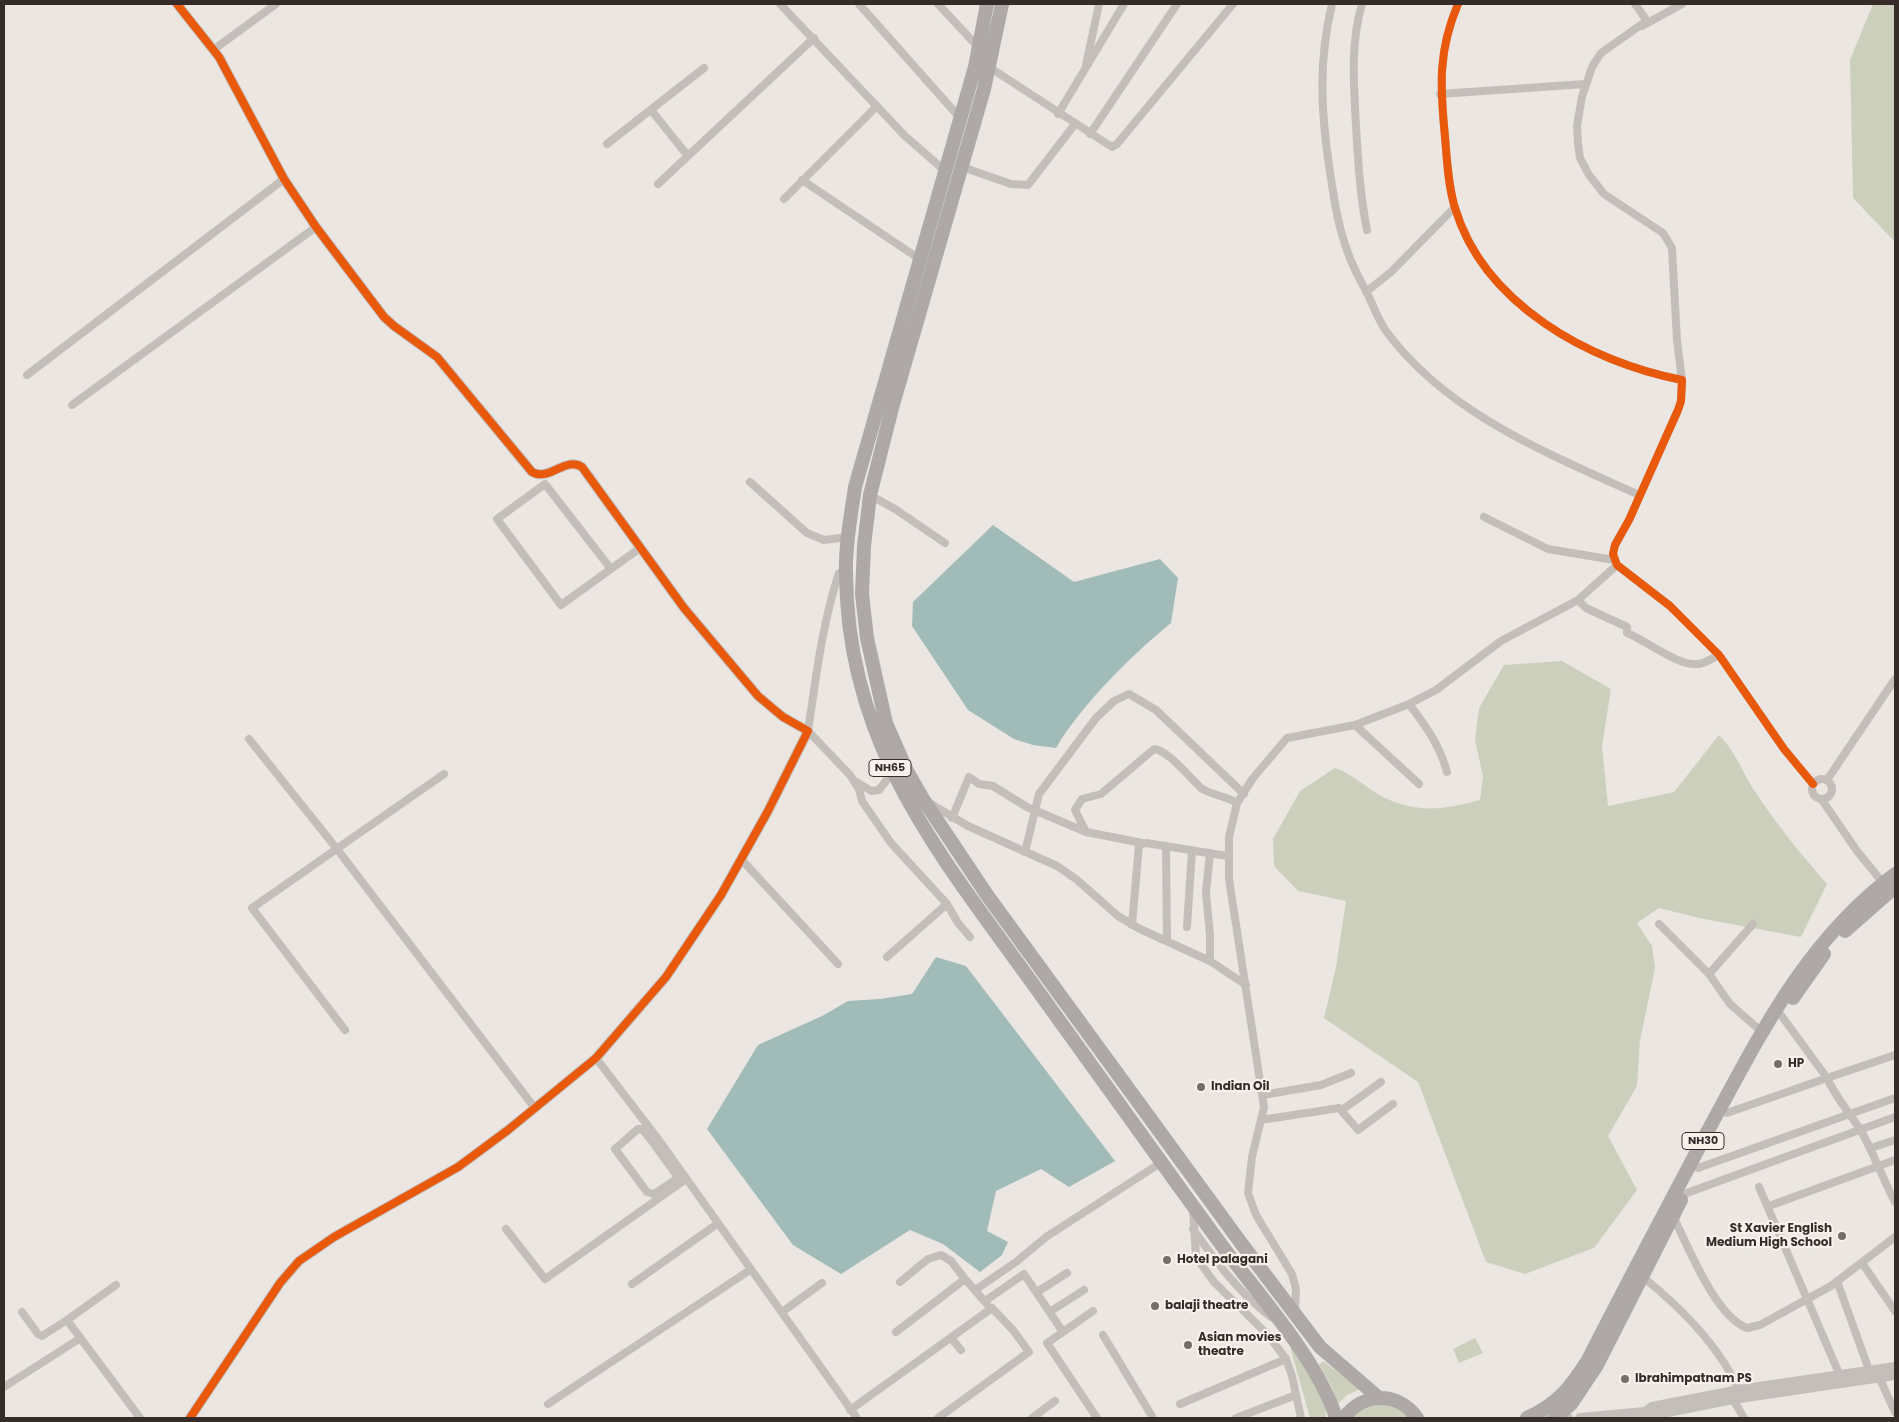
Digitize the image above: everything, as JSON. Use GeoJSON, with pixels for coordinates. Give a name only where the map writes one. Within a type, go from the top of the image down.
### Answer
{"type":"FeatureCollection","features":[{"type":"Feature","properties":{"kind":"highway","name":"NH65"},"geometry":{"type":"LineString","coordinates":[[987,4],[979,48],[960,118],[918,258],[855,487],[848,537],[846,571],[851,640],[859,677],[874,732],[892,773],[933,845],[1193,1207],[1281,1324],[1322,1385],[1336,1418]]}},
{"type":"Feature","properties":{"kind":"highway","name":"NH65"},"geometry":{"type":"LineString","coordinates":[[1002,4],[989,67],[892,408],[870,495],[864,546],[862,594],[868,638],[886,723],[907,771],[923,799],[987,895],[1294,1314],[1331,1358],[1380,1398],[1397,1401],[1414,1415]]}},
{"type":"Feature","properties":{"kind":"highway","name":"NH30"},"geometry":{"type":"LineString","coordinates":[[1533,1415],[1562,1396],[1762,1032],[1842,920],[1889,885],[1895,874]]}},
{"type":"Feature","properties":{"kind":"highway","name":"NH30"},"geometry":{"type":"LineString","coordinates":[[1560,1418],[1597,1365],[1684,1194],[1802,977]]}},
{"type":"Feature","properties":{"kind":"highway"},"geometry":{"type":"LineString","coordinates":[[1344,1418],[1358,1404],[1380,1398]]}},
{"type":"Feature","properties":{"kind":"highway"},"geometry":{"type":"LineString","coordinates":[[1414,1415],[1430,1418]]}},
{"type":"Feature","properties":{"kind":"street"},"geometry":{"type":"LineString","coordinates":[[177,4],[213,50],[284,179],[316,227],[384,317],[437,357],[525,466],[537,475],[544,475],[569,464],[582,466],[684,608],[758,696],[784,717],[808,731],[850,776],[859,789],[862,801],[891,843],[947,904],[970,937]]}},
{"type":"Feature","properties":{"kind":"street"},"geometry":{"type":"LineString","coordinates":[[213,50],[276,4]]}},
{"type":"Feature","properties":{"kind":"street"},"geometry":{"type":"LineString","coordinates":[[780,4],[905,136],[944,170]]}},
{"type":"Feature","properties":{"kind":"street"},"geometry":{"type":"LineString","coordinates":[[859,4],[960,118]]}},
{"type":"Feature","properties":{"kind":"street"},"geometry":{"type":"LineString","coordinates":[[938,4],[979,48]]}},
{"type":"Feature","properties":{"kind":"street"},"geometry":{"type":"LineString","coordinates":[[1084,72],[1099,4]]}},
{"type":"Feature","properties":{"kind":"street"},"geometry":{"type":"LineString","coordinates":[[1058,114],[1124,4]]}},
{"type":"Feature","properties":{"kind":"street"},"geometry":{"type":"LineString","coordinates":[[1090,134],[1177,4]]}},
{"type":"Feature","properties":{"kind":"street"},"geometry":{"type":"LineString","coordinates":[[989,67],[1058,114],[1112,147],[1233,4]]}},
{"type":"Feature","properties":{"kind":"street"},"geometry":{"type":"LineString","coordinates":[[1332,4],[1323,51],[1321,88],[1326,146],[1335,205],[1346,245],[1384,329],[1403,353],[1430,378],[1472,411],[1536,448],[1639,495]]}},
{"type":"Feature","properties":{"kind":"street"},"geometry":{"type":"LineString","coordinates":[[1362,4],[1354,36],[1353,63],[1360,199],[1367,230]]}},
{"type":"Feature","properties":{"kind":"street"},"geometry":{"type":"LineString","coordinates":[[1457,4],[1445,40],[1440,94],[1454,207],[1478,257],[1494,280],[1520,304],[1554,329],[1615,360],[1652,374],[1682,380]]}},
{"type":"Feature","properties":{"kind":"street"},"geometry":{"type":"LineString","coordinates":[[1636,4],[1645,18],[1642,26]]}},
{"type":"Feature","properties":{"kind":"street"},"geometry":{"type":"LineString","coordinates":[[1294,1314],[1296,1289],[1292,1274],[1250,1204],[1249,1180],[1264,1106],[1264,1095],[1227,856],[1228,837],[1237,803],[1253,778],[1287,738],[1355,725],[1409,704],[1436,690],[1501,641],[1578,600],[1615,563],[1615,544],[1681,401],[1682,380],[1677,341],[1672,248],[1663,233],[1604,194],[1589,175],[1580,158],[1578,126],[1585,84],[1601,53],[1642,26],[1682,4]]}},
{"type":"Feature","properties":{"kind":"street"},"geometry":{"type":"LineString","coordinates":[[658,184],[814,38]]}},
{"type":"Feature","properties":{"kind":"street"},"geometry":{"type":"LineString","coordinates":[[606,144],[704,68]]}},
{"type":"Feature","properties":{"kind":"street"},"geometry":{"type":"LineString","coordinates":[[1440,94],[1585,84]]}},
{"type":"Feature","properties":{"kind":"street"},"geometry":{"type":"LineString","coordinates":[[784,198],[877,106]]}},
{"type":"Feature","properties":{"kind":"street"},"geometry":{"type":"LineString","coordinates":[[651,110],[688,156]]}},
{"type":"Feature","properties":{"kind":"street"},"geometry":{"type":"LineString","coordinates":[[962,167],[1011,184],[1028,185],[1074,124]]}},
{"type":"Feature","properties":{"kind":"street"},"geometry":{"type":"LineString","coordinates":[[27,375],[284,179]]}},
{"type":"Feature","properties":{"kind":"street"},"geometry":{"type":"LineString","coordinates":[[802,180],[918,258]]}},
{"type":"Feature","properties":{"kind":"street"},"geometry":{"type":"LineString","coordinates":[[1366,292],[1391,272],[1454,207]]}},
{"type":"Feature","properties":{"kind":"street"},"geometry":{"type":"LineString","coordinates":[[72,405],[316,227]]}},
{"type":"Feature","properties":{"kind":"street"},"geometry":{"type":"LineString","coordinates":[[750,482],[812,536],[824,540],[848,537]]}},
{"type":"Feature","properties":{"kind":"street"},"geometry":{"type":"LineString","coordinates":[[610,569],[545,484],[497,519],[561,605],[640,548]]}},
{"type":"Feature","properties":{"kind":"street"},"geometry":{"type":"LineString","coordinates":[[870,495],[895,509],[945,543]]}},
{"type":"Feature","properties":{"kind":"street"},"geometry":{"type":"LineString","coordinates":[[1484,518],[1548,548],[1615,563],[1670,606],[1719,655],[1789,755],[1813,784],[1813,795],[1822,800],[1856,851],[1889,885]]}},
{"type":"Feature","properties":{"kind":"street"},"geometry":{"type":"LineString","coordinates":[[190,1418],[280,1283],[299,1261],[334,1236],[458,1167],[508,1130],[596,1058],[666,977],[721,895],[808,731],[819,656],[832,594],[839,573],[846,571]]}},
{"type":"Feature","properties":{"kind":"street"},"geometry":{"type":"LineString","coordinates":[[1578,600],[1586,608],[1627,627],[1627,633],[1640,638],[1650,647],[1691,664],[1698,664],[1719,655]]}},
{"type":"Feature","properties":{"kind":"street"},"geometry":{"type":"LineString","coordinates":[[1827,780],[1895,679]]}},
{"type":"Feature","properties":{"kind":"street"},"geometry":{"type":"LineString","coordinates":[[1025,852],[1039,794],[1096,718],[1114,701],[1129,694],[1156,710],[1244,794]]}},
{"type":"Feature","properties":{"kind":"street"},"geometry":{"type":"LineString","coordinates":[[1409,704],[1427,727],[1437,744],[1447,772]]}},
{"type":"Feature","properties":{"kind":"street"},"geometry":{"type":"LineString","coordinates":[[1355,725],[1420,784]]}},
{"type":"Feature","properties":{"kind":"street"},"geometry":{"type":"LineString","coordinates":[[249,739],[337,849],[534,1107]]}},
{"type":"Feature","properties":{"kind":"street"},"geometry":{"type":"LineString","coordinates":[[1086,832],[1076,810],[1082,798],[1101,794],[1154,749],[1164,752],[1203,790],[1237,803]]}},
{"type":"Feature","properties":{"kind":"street"},"geometry":{"type":"LineString","coordinates":[[850,776],[872,791],[879,790],[884,786],[892,773]]}},
{"type":"Feature","properties":{"kind":"street"},"geometry":{"type":"LineString","coordinates":[[345,1030],[252,908],[444,774]]}},
{"type":"Feature","properties":{"kind":"street"},"geometry":{"type":"LineString","coordinates":[[952,818],[969,777],[979,784],[993,786],[1027,807],[1086,832],[1227,856]]}},
{"type":"Feature","properties":{"kind":"street"},"geometry":{"type":"LineString","coordinates":[[1813,784],[1818,780],[1827,780]]}},
{"type":"Feature","properties":{"kind":"street"},"geometry":{"type":"LineString","coordinates":[[1822,800],[1829,797],[1832,791],[1827,780]]}},
{"type":"Feature","properties":{"kind":"street"},"geometry":{"type":"LineString","coordinates":[[923,799],[952,818],[1057,866],[1076,879],[1106,908],[1132,925],[1210,961],[1246,985]]}},
{"type":"Feature","properties":{"kind":"street"},"geometry":{"type":"LineString","coordinates":[[1132,925],[1137,849],[1142,843]]}},
{"type":"Feature","properties":{"kind":"street"},"geometry":{"type":"LineString","coordinates":[[1166,846],[1167,940]]}},
{"type":"Feature","properties":{"kind":"street"},"geometry":{"type":"LineString","coordinates":[[1187,927],[1192,850]]}},
{"type":"Feature","properties":{"kind":"street"},"geometry":{"type":"LineString","coordinates":[[1210,853],[1206,892],[1210,935],[1210,961]]}},
{"type":"Feature","properties":{"kind":"street"},"geometry":{"type":"LineString","coordinates":[[741,859],[838,964]]}},
{"type":"Feature","properties":{"kind":"street"},"geometry":{"type":"LineString","coordinates":[[887,957],[947,904]]}},
{"type":"Feature","properties":{"kind":"street"},"geometry":{"type":"LineString","coordinates":[[1659,924],[1709,974],[1730,1004],[1762,1032]]}},
{"type":"Feature","properties":{"kind":"street"},"geometry":{"type":"LineString","coordinates":[[1709,974],[1754,924]]}},
{"type":"Feature","properties":{"kind":"street"},"geometry":{"type":"LineString","coordinates":[[1781,1015],[1827,1078],[1835,1095],[1860,1130],[1895,1202]]}},
{"type":"Feature","properties":{"kind":"street"},"geometry":{"type":"LineString","coordinates":[[1727,1113],[1895,1054]]}},
{"type":"Feature","properties":{"kind":"street"},"geometry":{"type":"LineString","coordinates":[[596,1058],[678,1172],[686,1179],[857,1418]]}},
{"type":"Feature","properties":{"kind":"street"},"geometry":{"type":"LineString","coordinates":[[1264,1095],[1321,1085],[1351,1073]]}},
{"type":"Feature","properties":{"kind":"street"},"geometry":{"type":"LineString","coordinates":[[1342,1110],[1381,1082]]}},
{"type":"Feature","properties":{"kind":"street"},"geometry":{"type":"LineString","coordinates":[[1698,1168],[1895,1098]]}},
{"type":"Feature","properties":{"kind":"street"},"geometry":{"type":"LineString","coordinates":[[1261,1120],[1331,1108],[1342,1110],[1358,1130],[1393,1104]]}},
{"type":"Feature","properties":{"kind":"street"},"geometry":{"type":"LineString","coordinates":[[1684,1194],[1790,1157],[1895,1117]]}},
{"type":"Feature","properties":{"kind":"street"},"geometry":{"type":"LineString","coordinates":[[654,1138],[642,1129],[638,1129],[616,1146],[616,1151],[650,1194],[654,1194],[686,1179]]}},
{"type":"Feature","properties":{"kind":"street"},"geometry":{"type":"LineString","coordinates":[[1870,1148],[1895,1140]]}},
{"type":"Feature","properties":{"kind":"street"},"geometry":{"type":"LineString","coordinates":[[1769,1206],[1895,1160]]}},
{"type":"Feature","properties":{"kind":"street"},"geometry":{"type":"LineString","coordinates":[[976,1290],[1016,1262],[1046,1237],[1162,1162]]}},
{"type":"Feature","properties":{"kind":"street"},"geometry":{"type":"LineString","coordinates":[[506,1229],[546,1279],[672,1186],[678,1172]]}},
{"type":"Feature","properties":{"kind":"street"},"geometry":{"type":"LineString","coordinates":[[1759,1187],[1769,1206],[1806,1299],[1841,1378]]}},
{"type":"Feature","properties":{"kind":"street"},"geometry":{"type":"LineString","coordinates":[[1193,1207],[1196,1257],[1210,1277],[1238,1308],[1268,1335],[1286,1359],[1292,1376],[1300,1418]]}},
{"type":"Feature","properties":{"kind":"street"},"geometry":{"type":"LineString","coordinates":[[1673,1216],[1711,1293],[1742,1326],[1747,1328],[1760,1325],[1834,1283],[1895,1237]]}},
{"type":"Feature","properties":{"kind":"street"},"geometry":{"type":"LineString","coordinates":[[632,1284],[717,1224]]}},
{"type":"Feature","properties":{"kind":"street"},"geometry":{"type":"LineString","coordinates":[[1193,1229],[1212,1257],[1250,1301],[1281,1324]]}},
{"type":"Feature","properties":{"kind":"street"},"geometry":{"type":"LineString","coordinates":[[900,1282],[928,1259],[941,1255],[951,1261],[965,1279],[1013,1330],[1029,1352],[938,1418]]}},
{"type":"Feature","properties":{"kind":"street"},"geometry":{"type":"LineString","coordinates":[[1862,1263],[1895,1311]]}},
{"type":"Feature","properties":{"kind":"street"},"geometry":{"type":"LineString","coordinates":[[548,1404],[750,1270]]}},
{"type":"Feature","properties":{"kind":"street"},"geometry":{"type":"LineString","coordinates":[[1037,1292],[1067,1273]]}},
{"type":"Feature","properties":{"kind":"street"},"geometry":{"type":"LineString","coordinates":[[985,1301],[1024,1274],[1063,1332]]}},
{"type":"Feature","properties":{"kind":"street"},"geometry":{"type":"LineString","coordinates":[[1643,1277],[1662,1292],[1700,1332],[1724,1363],[1744,1418]]}},
{"type":"Feature","properties":{"kind":"street"},"geometry":{"type":"LineString","coordinates":[[896,1332],[965,1279]]}},
{"type":"Feature","properties":{"kind":"street"},"geometry":{"type":"LineString","coordinates":[[782,1312],[822,1283]]}},
{"type":"Feature","properties":{"kind":"street"},"geometry":{"type":"LineString","coordinates":[[1834,1283],[1869,1370]]}},
{"type":"Feature","properties":{"kind":"street"},"geometry":{"type":"LineString","coordinates":[[22,1312],[38,1334],[42,1336],[116,1285]]}},
{"type":"Feature","properties":{"kind":"street"},"geometry":{"type":"LineString","coordinates":[[1050,1311],[1084,1290]]}},
{"type":"Feature","properties":{"kind":"street"},"geometry":{"type":"LineString","coordinates":[[850,1410],[992,1308]]}},
{"type":"Feature","properties":{"kind":"street"},"geometry":{"type":"LineString","coordinates":[[1093,1311],[1047,1343],[1097,1418]]}},
{"type":"Feature","properties":{"kind":"street"},"geometry":{"type":"LineString","coordinates":[[67,1320],[79,1339],[140,1418]]}},
{"type":"Feature","properties":{"kind":"street"},"geometry":{"type":"LineString","coordinates":[[1103,1335],[1153,1418]]}},
{"type":"Feature","properties":{"kind":"street"},"geometry":{"type":"LineString","coordinates":[[951,1338],[961,1350]]}},
{"type":"Feature","properties":{"kind":"street"},"geometry":{"type":"LineString","coordinates":[[4,1387],[79,1339]]}},
{"type":"Feature","properties":{"kind":"street"},"geometry":{"type":"LineString","coordinates":[[1180,1404],[1286,1359]]}},
{"type":"Feature","properties":{"kind":"street"},"geometry":{"type":"LineString","coordinates":[[1841,1378],[1869,1370],[1895,1367]]}},
{"type":"Feature","properties":{"kind":"street"},"geometry":{"type":"LineString","coordinates":[[1580,1418],[1650,1415],[1652,1408],[1734,1393],[1841,1378],[1895,1375]]}},
{"type":"Feature","properties":{"kind":"street"},"geometry":{"type":"LineString","coordinates":[[1879,1377],[1895,1412]]}},
{"type":"Feature","properties":{"kind":"street"},"geometry":{"type":"LineString","coordinates":[[1236,1418],[1296,1395]]}},
{"type":"Feature","properties":{"kind":"street"},"geometry":{"type":"LineString","coordinates":[[1032,1418],[1055,1401]]}},
{"type":"Feature","properties":{"kind":"street"},"geometry":{"type":"LineString","coordinates":[[1533,1415],[1560,1418]]}},
{"type":"Feature","properties":{"kind":"green space"},"geometry":{"type":"Polygon","coordinates":[[[1873,4],[1895,4],[1895,242],[1853,198],[1850,60],[1873,4]]]}},
{"type":"Feature","properties":{"kind":"green space"},"geometry":{"type":"Polygon","coordinates":[[[1562,661],[1611,689],[1602,746],[1608,806],[1674,792],[1719,735],[1734,754],[1752,787],[1769,812],[1827,884],[1801,937],[1699,918],[1659,908],[1637,923],[1652,946],[1655,968],[1640,1040],[1637,1086],[1608,1136],[1637,1190],[1594,1248],[1525,1274],[1486,1262],[1418,1082],[1324,1018],[1336,967],[1346,901],[1298,891],[1274,866],[1273,839],[1300,791],[1335,768],[1349,774],[1385,798],[1409,806],[1444,808],[1480,800],[1483,776],[1475,740],[1479,708],[1504,665],[1562,661]]]}},
{"type":"Feature","properties":{"kind":"green space"},"geometry":{"type":"Polygon","coordinates":[[[1475,1338],[1483,1353],[1459,1363],[1453,1349],[1475,1338]]]}},
{"type":"Feature","properties":{"kind":"green space"},"geometry":{"type":"Polygon","coordinates":[[[1290,1347],[1314,1380],[1326,1409],[1326,1418],[1310,1418],[1290,1347]]]}},
{"type":"Feature","properties":{"kind":"green space"},"geometry":{"type":"Polygon","coordinates":[[[1323,1361],[1361,1389],[1347,1395],[1336,1406],[1333,1389],[1319,1365],[1323,1361]]]}},
{"type":"Feature","properties":{"kind":"green space"},"geometry":{"type":"Polygon","coordinates":[[[1370,1403],[1394,1405],[1410,1418],[1350,1418],[1370,1403]]]}},
{"type":"Feature","properties":{"kind":"water"},"geometry":{"type":"Polygon","coordinates":[[[993,525],[1074,582],[1160,559],[1178,578],[1171,623],[1093,698],[1056,748],[1033,745],[1014,739],[968,710],[912,626],[913,602],[993,525]]]}},
{"type":"Feature","properties":{"kind":"water"},"geometry":{"type":"Polygon","coordinates":[[[936,957],[966,966],[1115,1161],[1069,1187],[1041,1169],[996,1191],[987,1231],[1008,1242],[1002,1255],[980,1272],[943,1244],[910,1230],[841,1274],[793,1245],[707,1129],[758,1045],[822,1016],[848,1001],[912,994],[936,957]]]}},
{"type":"Feature","properties":{"kind":"cycle path"},"geometry":{"type":"LineString","coordinates":[[177,4],[219,57],[284,179],[316,227],[384,317],[437,357],[532,472],[545,474],[563,466],[576,464],[582,467],[684,608],[758,696],[783,717],[808,731],[768,811],[721,895],[666,977],[596,1058],[508,1130],[458,1167],[334,1237],[299,1261],[280,1283],[190,1418]]}},
{"type":"Feature","properties":{"kind":"cycle path"},"geometry":{"type":"LineString","coordinates":[[1458,4],[1451,21],[1444,53],[1442,101],[1451,190],[1455,208],[1469,242],[1490,273],[1515,300],[1545,323],[1577,343],[1611,359],[1682,380],[1681,401],[1678,410],[1629,520],[1615,545],[1613,554],[1617,565],[1670,606],[1719,655],[1784,749],[1813,784]]}},
{"type":"Feature","properties":{"kind":"place","name":"HP"},"geometry":{"type":"Point","coordinates":[1778,1064]}},
{"type":"Feature","properties":{"kind":"place","name":"Indian Oil"},"geometry":{"type":"Point","coordinates":[1201,1087]}},
{"type":"Feature","properties":{"kind":"place","name":"St Xavier English Medium High School"},"geometry":{"type":"Point","coordinates":[1842,1236]}},
{"type":"Feature","properties":{"kind":"place","name":"Hotel palagani"},"geometry":{"type":"Point","coordinates":[1167,1260]}},
{"type":"Feature","properties":{"kind":"place","name":"balaji theatre"},"geometry":{"type":"Point","coordinates":[1155,1306]}},
{"type":"Feature","properties":{"kind":"place","name":"Asian movies theatre"},"geometry":{"type":"Point","coordinates":[1188,1345]}},
{"type":"Feature","properties":{"kind":"place","name":"Ibrahimpatnam PS"},"geometry":{"type":"Point","coordinates":[1625,1379]}}]}
